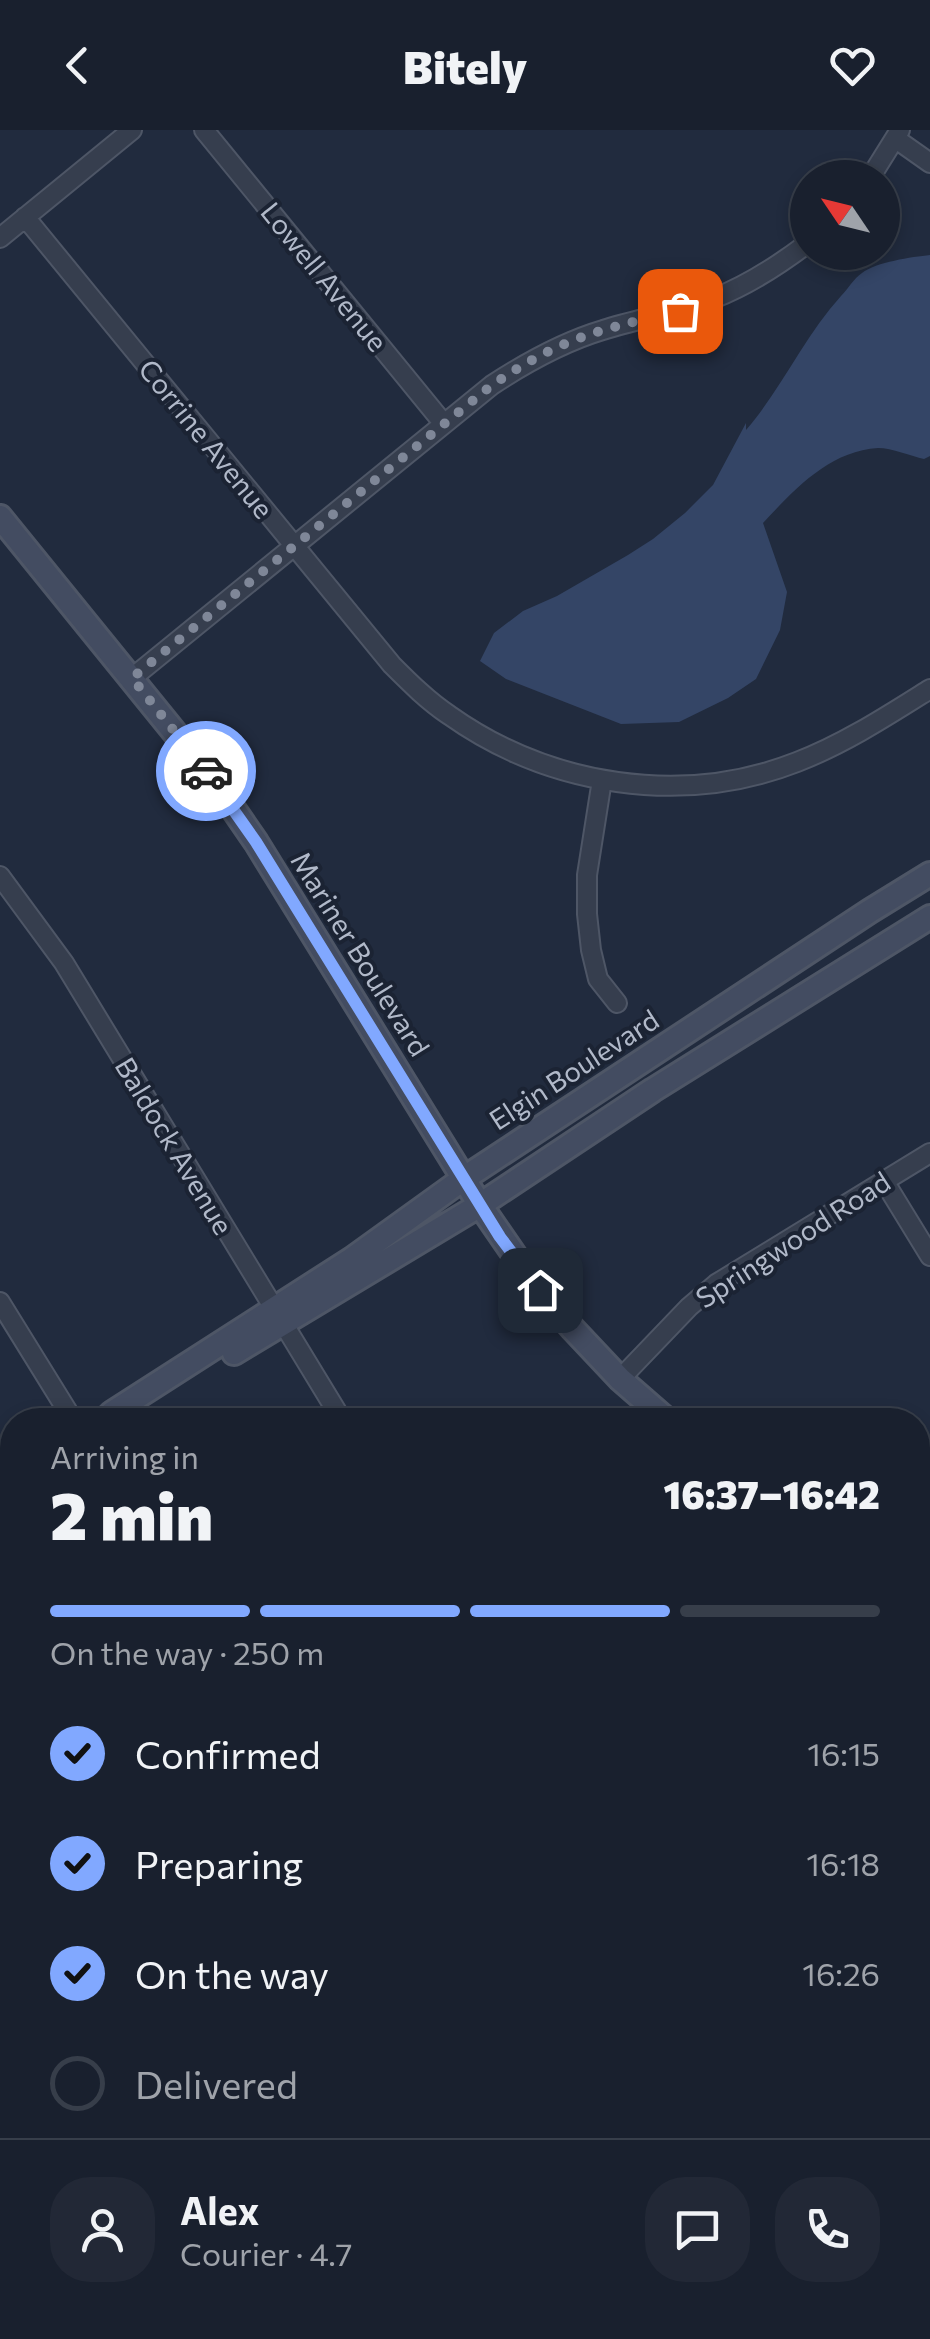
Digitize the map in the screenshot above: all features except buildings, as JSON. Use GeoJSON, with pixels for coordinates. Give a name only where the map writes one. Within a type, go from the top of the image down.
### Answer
{"type":"FeatureCollection","features":[{"type":"Feature","properties":{"kind":"main road","name":"Mariner Boulevard"},"geometry":{"type":"LineString","coordinates":[[0,517],[214,781],[256,842],[480,1206],[534,1282],[620,1379],[653,1408]]}},
{"type":"Feature","properties":{"kind":"main road","name":"Elgin Boulevard"},"geometry":{"type":"LineString","coordinates":[[136,1408],[278,1317],[463,1179],[930,874]]}},
{"type":"Feature","properties":{"kind":"main road","name":"Elgin Boulevard"},"geometry":{"type":"LineString","coordinates":[[121,1408],[480,1206],[653,1090],[930,917]]}},
{"type":"Feature","properties":{"kind":"street"},"geometry":{"type":"LineString","coordinates":[[0,238],[132,130]]}},
{"type":"Feature","properties":{"kind":"street","name":"Lowell Avenue"},"geometry":{"type":"LineString","coordinates":[[204,130],[444,424]]}},
{"type":"Feature","properties":{"kind":"street"},"geometry":{"type":"LineString","coordinates":[[881,160],[898,134],[930,163]]}},
{"type":"Feature","properties":{"kind":"street","name":"Corrine Avenue"},"geometry":{"type":"LineString","coordinates":[[25,217],[392,665],[447,714],[482,737],[556,769],[602,780],[677,786],[715,782],[756,775],[829,749],[930,689]]}},
{"type":"Feature","properties":{"kind":"street"},"geometry":{"type":"LineString","coordinates":[[132,678],[492,385],[527,362],[604,330],[716,298],[748,283],[790,255]]}},
{"type":"Feature","properties":{"kind":"street"},"geometry":{"type":"LineString","coordinates":[[602,780],[587,876],[587,914],[598,979],[617,1003]]}},
{"type":"Feature","properties":{"kind":"street","name":"Baldock Avenue"},"geometry":{"type":"LineString","coordinates":[[0,876],[64,964],[335,1408]]}},
{"type":"Feature","properties":{"kind":"street","name":"Springwood Road"},"geometry":{"type":"LineString","coordinates":[[620,1379],[716,1284],[930,1152]]}},
{"type":"Feature","properties":{"kind":"street"},"geometry":{"type":"LineString","coordinates":[[884,1181],[930,1256]]}},
{"type":"Feature","properties":{"kind":"street"},"geometry":{"type":"LineString","coordinates":[[0,1302],[66,1408]]}},
{"type":"Feature","properties":{"kind":"water"},"geometry":{"type":"Polygon","coordinates":[[[930,255],[930,456],[924,459],[878,448],[844,456],[814,474],[763,523],[787,592],[780,630],[756,679],[679,722],[621,724],[506,679],[480,661],[494,633],[523,611],[628,555],[685,513],[713,485],[746,423],[746,430],[816,328],[859,275],[866,270],[900,270],[900,260],[930,255]]]}},
{"type":"Feature","properties":{"kind":"way so far"},"geometry":{"type":"LineString","coordinates":[[206,771],[132,678],[492,385],[564,344],[680,311]]}},
{"type":"Feature","properties":{"kind":"route"},"geometry":{"type":"LineString","coordinates":[[206,771],[256,842],[500,1237],[540,1290]]}}]}
